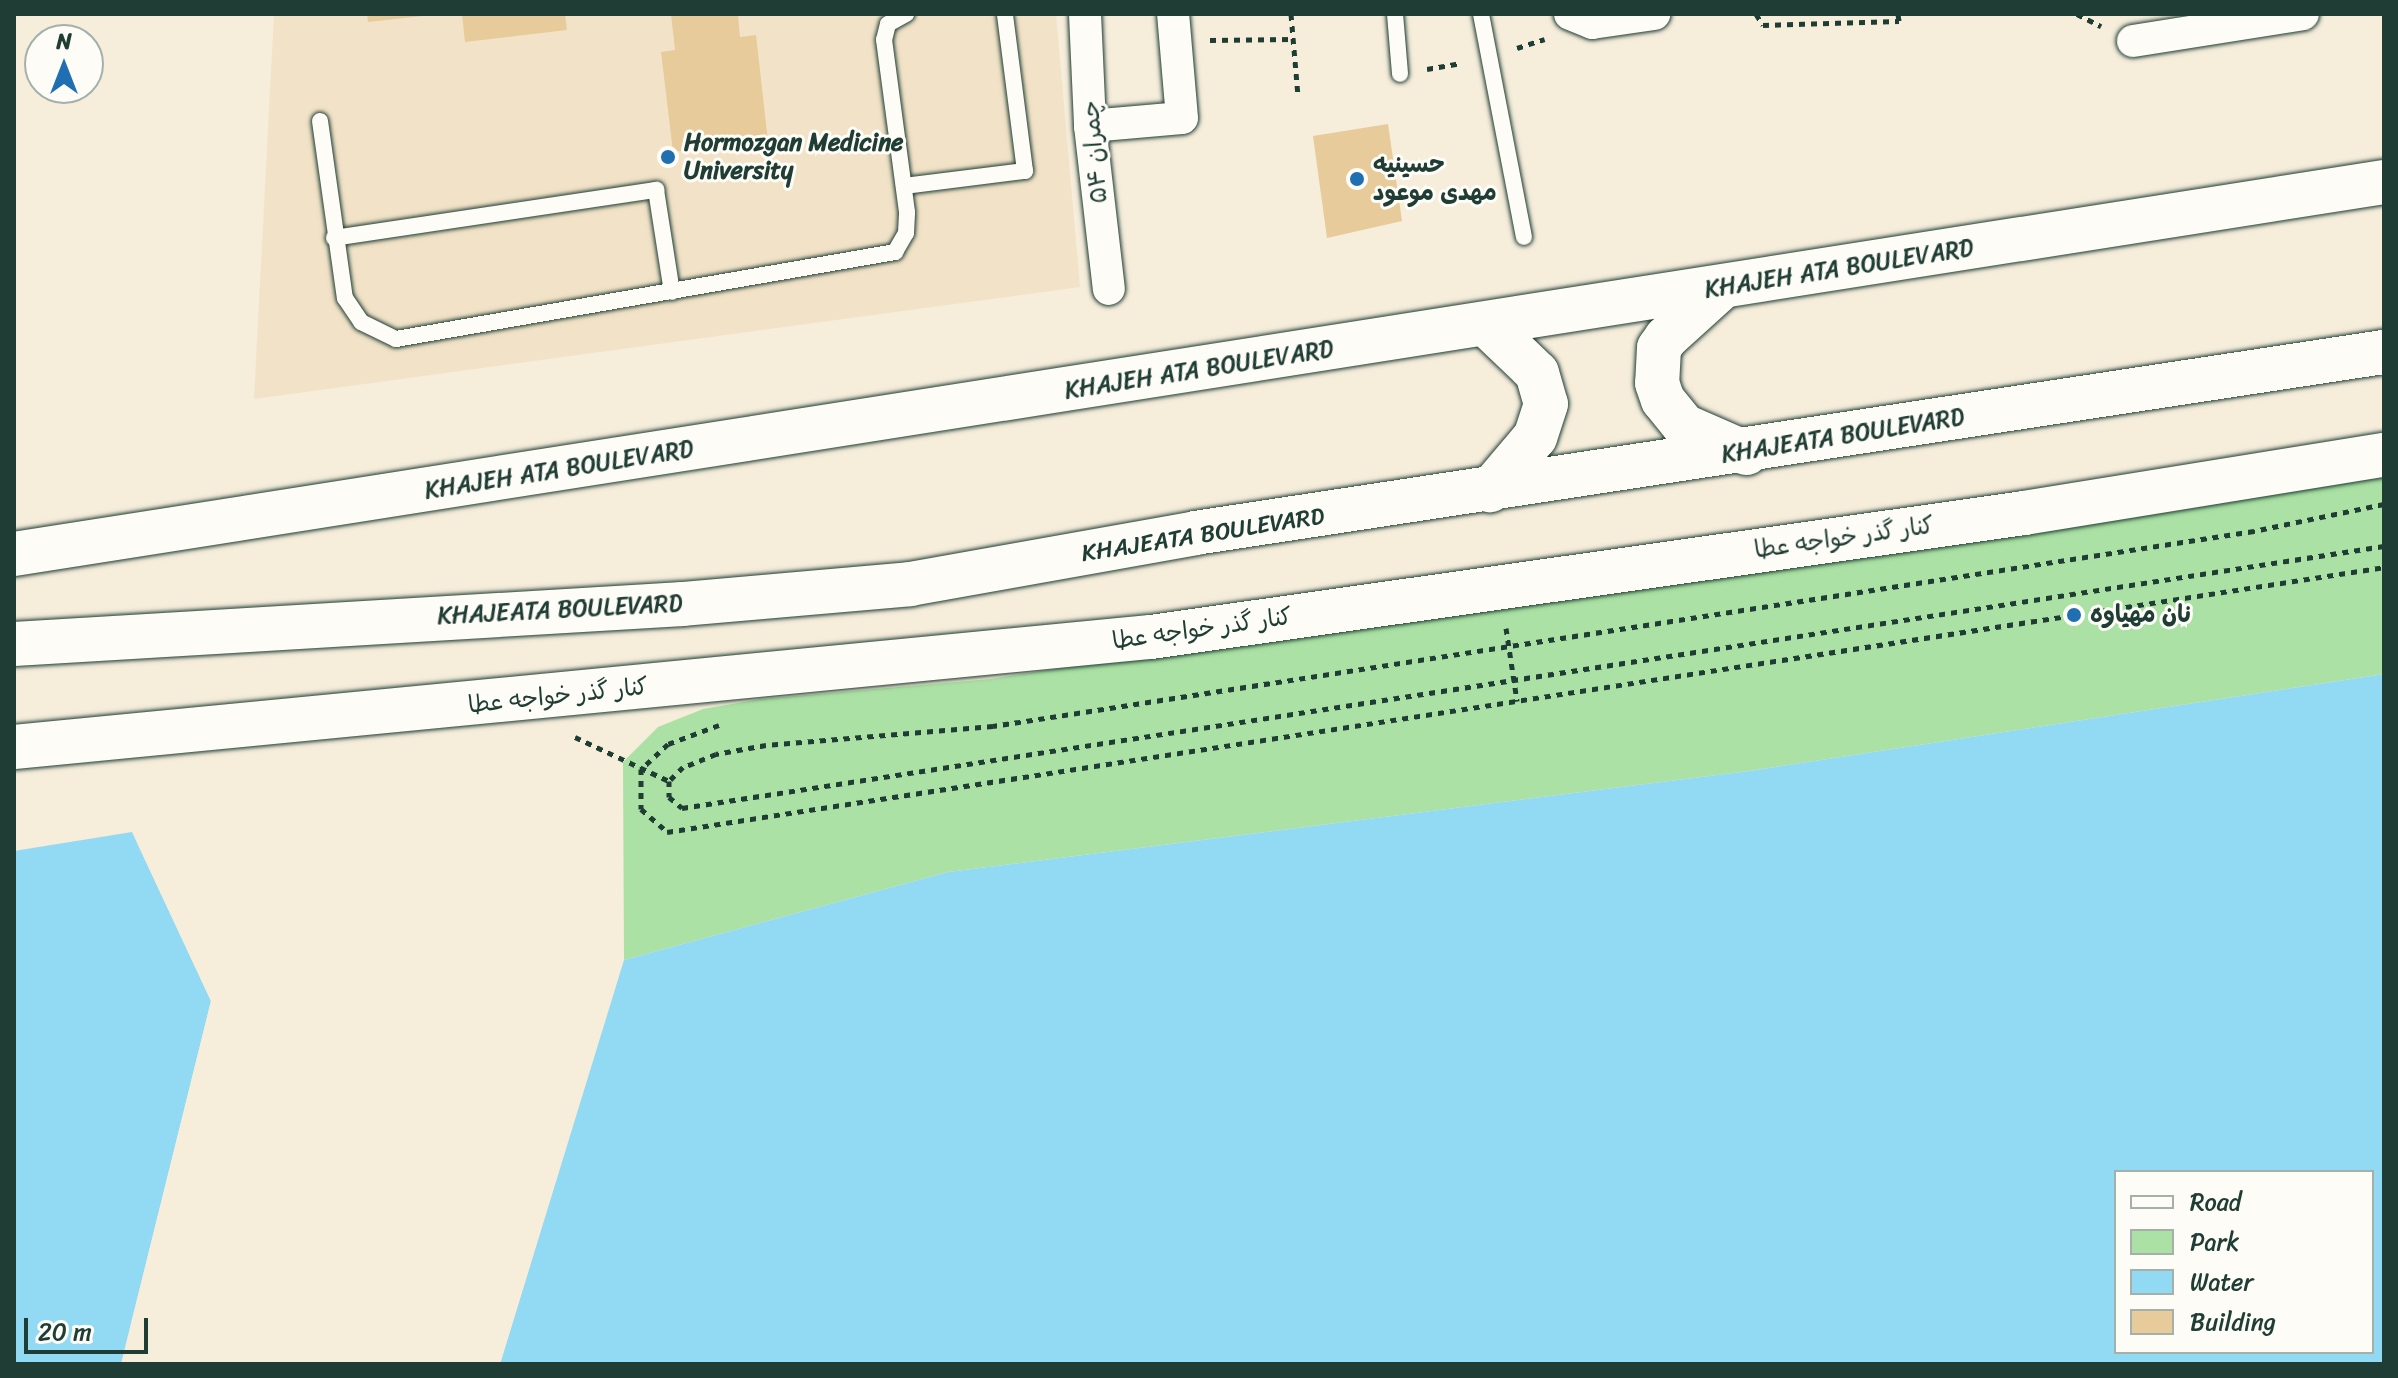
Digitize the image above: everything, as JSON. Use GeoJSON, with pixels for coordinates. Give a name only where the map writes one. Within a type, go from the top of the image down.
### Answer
{"type":"FeatureCollection","features":[{"type":"Feature","properties":{"kind":"main road","name":"KHAJEH ATA BOULEVARD"},"geometry":{"type":"LineString","coordinates":[[14,554],[1720,289],[2384,182]]}},
{"type":"Feature","properties":{"kind":"main road"},"geometry":{"type":"LineString","coordinates":[[1720,289],[1659,348],[1657,383],[1684,426],[1746,453]]}},
{"type":"Feature","properties":{"kind":"main road"},"geometry":{"type":"LineString","coordinates":[[1487,325],[1537,373],[1546,404],[1535,437],[1490,490]]}},
{"type":"Feature","properties":{"kind":"main road","name":"KHAJEATA BOULEVARD"},"geometry":{"type":"LineString","coordinates":[[14,644],[683,604],[910,584],[1195,533],[1746,453],[2384,352]]}},
{"type":"Feature","properties":{"kind":"main road","name":"کنار گذر خواجه عطا"},"geometry":{"type":"LineString","coordinates":[[14,747],[1151,637],[2384,455]]}},
{"type":"Feature","properties":{"kind":"street","name":"چمران ۵۴"},"geometry":{"type":"LineString","coordinates":[[1085,14],[1090,126],[1109,289]]}},
{"type":"Feature","properties":{"kind":"street"},"geometry":{"type":"LineString","coordinates":[[1570,14],[1592,23],[1654,14]]}},
{"type":"Feature","properties":{"kind":"street"},"geometry":{"type":"LineString","coordinates":[[2133,41],[2303,14]]}},
{"type":"Feature","properties":{"kind":"street"},"geometry":{"type":"LineString","coordinates":[[1090,126],[1182,118],[1173,27]]}},
{"type":"Feature","properties":{"kind":"lane"},"geometry":{"type":"LineString","coordinates":[[320,121],[334,238],[345,298],[361,322],[396,339],[895,252],[906,233],[904,186],[884,40],[888,24],[906,14]]}},
{"type":"Feature","properties":{"kind":"lane"},"geometry":{"type":"LineString","coordinates":[[904,186],[1025,171],[1005,14]]}},
{"type":"Feature","properties":{"kind":"lane"},"geometry":{"type":"LineString","coordinates":[[1395,14],[1400,74]]}},
{"type":"Feature","properties":{"kind":"lane"},"geometry":{"type":"LineString","coordinates":[[1481,14],[1524,237]]}},
{"type":"Feature","properties":{"kind":"lane"},"geometry":{"type":"LineString","coordinates":[[334,238],[656,190],[672,292]]}},
{"type":"Feature","properties":{"kind":"path"},"geometry":{"type":"LineString","coordinates":[[1291,14],[1298,95]]}},
{"type":"Feature","properties":{"kind":"path"},"geometry":{"type":"LineString","coordinates":[[1756,14],[1763,25],[1899,21],[1898,14]]}},
{"type":"Feature","properties":{"kind":"path"},"geometry":{"type":"LineString","coordinates":[[1173,27],[1293,39]]}},
{"type":"Feature","properties":{"kind":"path"},"geometry":{"type":"LineString","coordinates":[[2384,504],[2254,531],[993,726],[766,745],[716,754],[683,767],[669,781],[669,797],[682,808],[2384,546]]}},
{"type":"Feature","properties":{"kind":"path"},"geometry":{"type":"LineString","coordinates":[[667,832],[2384,567]]}},
{"type":"Feature","properties":{"kind":"path"},"geometry":{"type":"LineString","coordinates":[[1500,587],[1518,701]]}},
{"type":"Feature","properties":{"kind":"path"},"geometry":{"type":"LineString","coordinates":[[572,736],[669,781]]}},
{"type":"Feature","properties":{"kind":"shaded area","name":"Hormozgan Medicine University"},"geometry":{"type":"Polygon","coordinates":[[[274,14],[1056,14],[1080,287],[254,399],[274,14]]]}},
{"type":"Feature","properties":{"kind":"green space"},"geometry":{"type":"Polygon","coordinates":[[[2384,457],[2384,674],[1749,771],[948,872],[624,960],[623,762],[658,727],[703,709],[761,699],[990,679],[2246,485],[2384,457]]]}},
{"type":"Feature","properties":{"kind":"water"},"geometry":{"type":"Polygon","coordinates":[[[2384,674],[2384,1364],[500,1364],[624,960],[948,872],[1749,771],[2384,674]]]}},
{"type":"Feature","properties":{"kind":"water"},"geometry":{"type":"Polygon","coordinates":[[[132,832],[211,1001],[121,1364],[14,1364],[14,851],[132,832]]]}},
{"type":"Feature","properties":{"kind":"pier"},"geometry":{"type":"Polygon","coordinates":[[[132,832],[215,1001],[121,1364],[211,1001],[132,832]]]}},
{"type":"Feature","properties":{"kind":"pier"},"geometry":{"type":"Polygon","coordinates":[[[624,956],[500,1364],[496,1364],[621,959],[624,956]]]}},
{"type":"Feature","properties":{"kind":"building"},"geometry":{"type":"Polygon","coordinates":[[[367,14],[423,14],[423,16],[368,22],[367,14]]]}},
{"type":"Feature","properties":{"kind":"building"},"geometry":{"type":"Polygon","coordinates":[[[462,14],[565,14],[567,30],[465,42],[462,14]]]}},
{"type":"Feature","properties":{"kind":"building"},"geometry":{"type":"Polygon","coordinates":[[[671,14],[738,14],[740,37],[756,35],[768,141],[673,152],[661,52],[675,50],[671,14]]]}},
{"type":"Feature","properties":{"kind":"building","name":"حسینیه مهدی موعود"},"geometry":{"type":"Polygon","coordinates":[[[1388,124],[1402,221],[1327,238],[1313,136],[1388,124]]]}},
{"type":"Feature","properties":{"kind":"place","name":"Hormozgan Medicine University"},"geometry":{"type":"Point","coordinates":[668,157]}},
{"type":"Feature","properties":{"kind":"place","name":"حسینیه مهدی موعود"},"geometry":{"type":"Point","coordinates":[1357,179]}},
{"type":"Feature","properties":{"kind":"place","name":"نان مهیاوه"},"geometry":{"type":"Point","coordinates":[2074,615]}}]}
